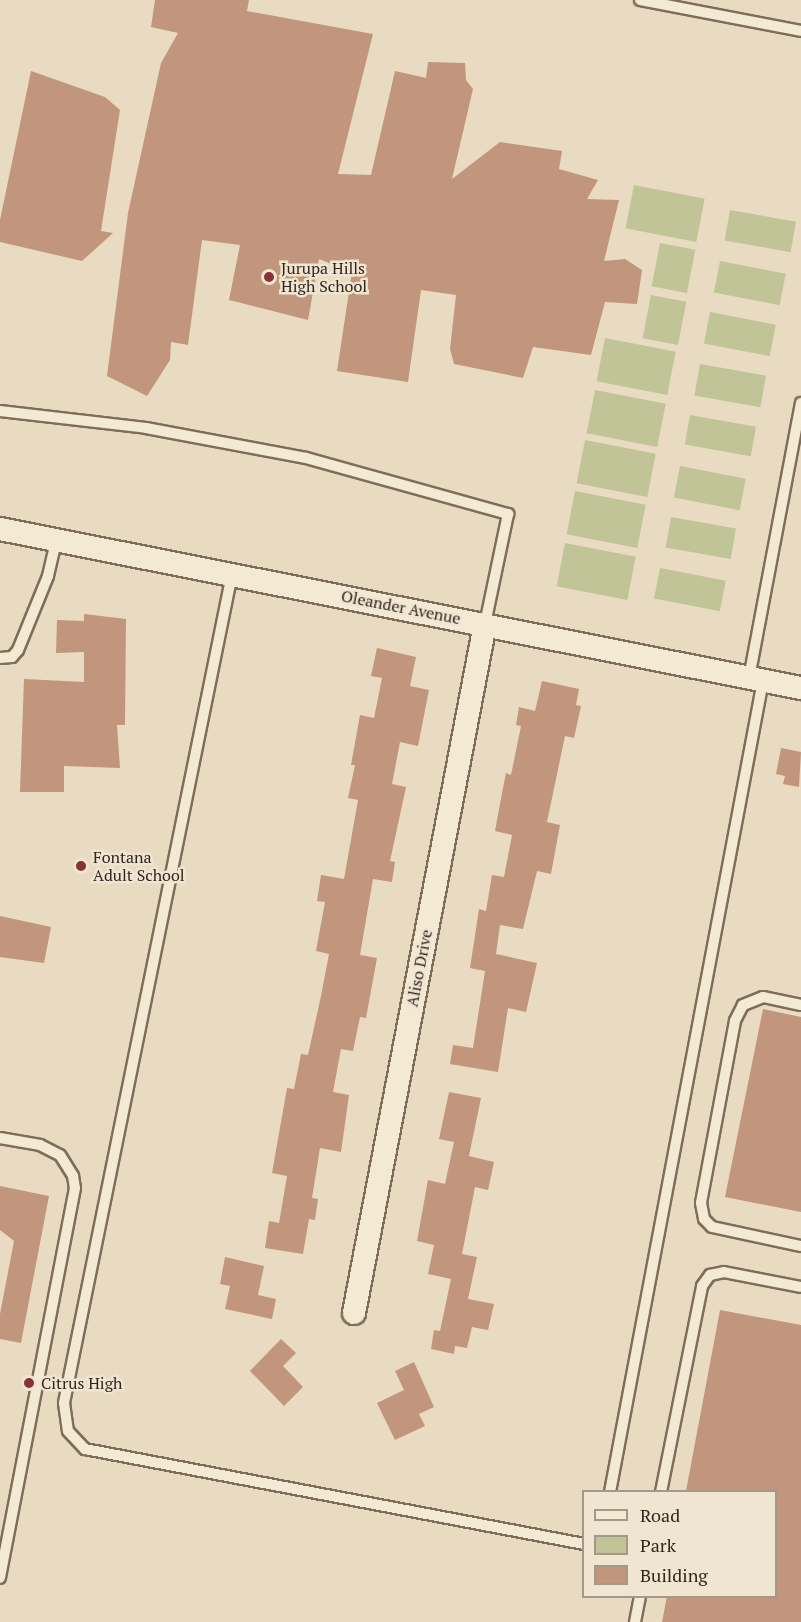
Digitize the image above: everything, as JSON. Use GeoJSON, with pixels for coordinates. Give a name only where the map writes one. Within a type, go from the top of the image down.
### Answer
{"type":"FeatureCollection","features":[{"type":"Feature","properties":{"kind":"street","name":"Oleander Avenue"},"geometry":{"type":"LineString","coordinates":[[0,529],[801,688]]}},
{"type":"Feature","properties":{"kind":"street","name":"Aliso Drive"},"geometry":{"type":"LineString","coordinates":[[354,1313],[485,624]]}},
{"type":"Feature","properties":{"kind":"lane"},"geometry":{"type":"LineString","coordinates":[[640,0],[696,5],[801,31]]}},
{"type":"Feature","properties":{"kind":"lane"},"geometry":{"type":"LineString","coordinates":[[610,1490],[756,679],[801,404]]}},
{"type":"Feature","properties":{"kind":"lane"},"geometry":{"type":"LineString","coordinates":[[0,411],[146,428],[283,454],[384,477],[508,514],[485,624]]}},
{"type":"Feature","properties":{"kind":"lane"},"geometry":{"type":"LineString","coordinates":[[0,658],[12,657],[18,650],[48,576],[56,540]]}},
{"type":"Feature","properties":{"kind":"lane"},"geometry":{"type":"LineString","coordinates":[[232,574],[64,1403],[68,1431],[85,1449],[582,1544]]}},
{"type":"Feature","properties":{"kind":"lane"},"geometry":{"type":"LineString","coordinates":[[801,1005],[763,997],[743,1005],[735,1021],[701,1203],[704,1219],[712,1227],[801,1246]]}},
{"type":"Feature","properties":{"kind":"lane"},"geometry":{"type":"LineString","coordinates":[[0,1138],[40,1145],[60,1155],[73,1176],[75,1188],[0,1578]]}},
{"type":"Feature","properties":{"kind":"lane"},"geometry":{"type":"LineString","coordinates":[[660,1490],[702,1286],[710,1275],[724,1272],[801,1287]]}},
{"type":"Feature","properties":{"kind":"lane"},"geometry":{"type":"LineString","coordinates":[[635,1622],[640,1598]]}},
{"type":"Feature","properties":{"kind":"green space"},"geometry":{"type":"Polygon","coordinates":[[[634,185],[705,199],[696,242],[626,228],[634,185]]]}},
{"type":"Feature","properties":{"kind":"green space"},"geometry":{"type":"Polygon","coordinates":[[[730,210],[796,222],[791,252],[725,241],[730,210]]]}},
{"type":"Feature","properties":{"kind":"green space"},"geometry":{"type":"Polygon","coordinates":[[[660,243],[695,250],[687,293],[652,286],[660,243]]]}},
{"type":"Feature","properties":{"kind":"green space"},"geometry":{"type":"Polygon","coordinates":[[[720,261],[786,274],[780,305],[714,292],[720,261]]]}},
{"type":"Feature","properties":{"kind":"green space"},"geometry":{"type":"Polygon","coordinates":[[[651,295],[686,302],[678,345],[643,338],[651,295]]]}},
{"type":"Feature","properties":{"kind":"green space"},"geometry":{"type":"Polygon","coordinates":[[[710,312],[776,325],[770,356],[704,343],[710,312]]]}},
{"type":"Feature","properties":{"kind":"green space"},"geometry":{"type":"Polygon","coordinates":[[[605,338],[676,352],[667,395],[597,381],[605,338]]]}},
{"type":"Feature","properties":{"kind":"green space"},"geometry":{"type":"Polygon","coordinates":[[[700,364],[766,376],[760,407],[694,396],[700,364]]]}},
{"type":"Feature","properties":{"kind":"green space"},"geometry":{"type":"Polygon","coordinates":[[[595,390],[666,404],[657,447],[587,433],[595,390]]]}},
{"type":"Feature","properties":{"kind":"green space"},"geometry":{"type":"Polygon","coordinates":[[[690,415],[756,427],[751,456],[685,445],[690,415]]]}},
{"type":"Feature","properties":{"kind":"green space"},"geometry":{"type":"Polygon","coordinates":[[[585,440],[656,454],[647,497],[577,483],[585,440]]]}},
{"type":"Feature","properties":{"kind":"green space"},"geometry":{"type":"Polygon","coordinates":[[[680,466],[746,479],[740,510],[674,497],[680,466]]]}},
{"type":"Feature","properties":{"kind":"green space"},"geometry":{"type":"Polygon","coordinates":[[[575,491],[646,505],[637,548],[567,534],[575,491]]]}},
{"type":"Feature","properties":{"kind":"green space"},"geometry":{"type":"Polygon","coordinates":[[[671,517],[736,528],[731,559],[666,548],[671,517]]]}},
{"type":"Feature","properties":{"kind":"green space"},"geometry":{"type":"Polygon","coordinates":[[[565,543],[636,557],[627,600],[557,586],[565,543]]]}},
{"type":"Feature","properties":{"kind":"green space"},"geometry":{"type":"Polygon","coordinates":[[[660,568],[726,581],[720,611],[654,598],[660,568]]]}},
{"type":"Feature","properties":{"kind":"building"},"geometry":{"type":"Polygon","coordinates":[[[155,0],[249,0],[247,11],[373,34],[338,174],[371,175],[395,71],[426,78],[428,62],[465,63],[466,80],[473,89],[452,179],[500,142],[562,151],[559,169],[598,180],[587,199],[619,200],[604,261],[625,259],[642,270],[637,304],[605,302],[591,355],[533,347],[523,378],[454,364],[450,349],[456,295],[421,290],[408,382],[337,371],[352,272],[319,259],[308,320],[229,300],[240,245],[202,240],[188,345],[171,342],[170,360],[147,396],[107,376],[128,213],[161,63],[178,33],[151,27],[155,0]]]}},
{"type":"Feature","properties":{"kind":"building"},"geometry":{"type":"Polygon","coordinates":[[[31,71],[105,97],[120,110],[101,231],[113,233],[82,261],[0,242],[0,220],[31,71]]]}},
{"type":"Feature","properties":{"kind":"building"},"geometry":{"type":"Polygon","coordinates":[[[84,614],[126,619],[125,725],[117,725],[120,768],[64,766],[64,792],[20,792],[24,679],[84,682],[84,652],[56,653],[57,620],[84,621],[84,614]]]}},
{"type":"Feature","properties":{"kind":"building"},"geometry":{"type":"Polygon","coordinates":[[[377,648],[416,657],[410,686],[429,690],[418,746],[400,742],[392,784],[406,787],[390,861],[395,862],[392,882],[373,879],[360,955],[377,958],[366,1018],[360,1017],[353,1051],[341,1049],[333,1092],[349,1095],[341,1152],[320,1148],[312,1198],[318,1199],[315,1220],[309,1219],[303,1254],[265,1248],[269,1221],[279,1223],[287,1176],[272,1173],[287,1088],[294,1089],[301,1054],[308,1055],[321,996],[329,954],[316,951],[325,902],[317,901],[321,875],[344,879],[358,800],[348,798],[355,765],[351,765],[360,715],[374,718],[382,678],[371,676],[377,648]]]}},
{"type":"Feature","properties":{"kind":"building"},"geometry":{"type":"Polygon","coordinates":[[[542,681],[579,689],[576,705],[581,706],[574,738],[565,736],[547,822],[560,825],[551,874],[537,871],[523,929],[500,925],[496,954],[537,963],[526,1012],[508,1008],[498,1072],[450,1064],[453,1045],[473,1048],[485,971],[470,968],[479,909],[486,911],[492,875],[504,877],[512,835],[495,831],[502,793],[506,773],[511,775],[521,726],[516,725],[519,707],[535,711],[542,681]]]}},
{"type":"Feature","properties":{"kind":"building"},"geometry":{"type":"Polygon","coordinates":[[[781,748],[801,752],[799,787],[783,784],[785,776],[776,774],[781,748]]]}},
{"type":"Feature","properties":{"kind":"building"},"geometry":{"type":"Polygon","coordinates":[[[0,916],[51,927],[44,963],[0,957],[0,916]]]}},
{"type":"Feature","properties":{"kind":"building"},"geometry":{"type":"Polygon","coordinates":[[[763,1009],[801,1017],[801,1212],[725,1197],[763,1009]]]}},
{"type":"Feature","properties":{"kind":"building"},"geometry":{"type":"Polygon","coordinates":[[[449,1092],[481,1098],[469,1156],[494,1162],[488,1190],[475,1187],[462,1254],[477,1257],[468,1299],[494,1304],[488,1330],[472,1327],[467,1348],[455,1346],[454,1354],[431,1349],[434,1330],[440,1331],[451,1279],[428,1274],[434,1245],[417,1241],[428,1180],[445,1184],[454,1142],[439,1139],[449,1092]]]}},
{"type":"Feature","properties":{"kind":"building"},"geometry":{"type":"Polygon","coordinates":[[[0,1186],[49,1196],[21,1343],[0,1339],[0,1314],[14,1241],[0,1230],[0,1186]]]}},
{"type":"Feature","properties":{"kind":"building"},"geometry":{"type":"Polygon","coordinates":[[[225,1257],[264,1266],[258,1295],[276,1299],[272,1319],[225,1309],[230,1286],[220,1284],[225,1257]]]}},
{"type":"Feature","properties":{"kind":"building"},"geometry":{"type":"Polygon","coordinates":[[[720,1310],[801,1325],[801,1622],[662,1622],[667,1598],[777,1598],[777,1490],[686,1490],[720,1310]]]}},
{"type":"Feature","properties":{"kind":"building"},"geometry":{"type":"Polygon","coordinates":[[[281,1339],[296,1353],[283,1366],[303,1387],[284,1406],[250,1371],[281,1339]]]}},
{"type":"Feature","properties":{"kind":"building"},"geometry":{"type":"Polygon","coordinates":[[[414,1362],[434,1407],[419,1414],[425,1426],[395,1440],[377,1403],[404,1390],[395,1371],[414,1362]]]}},
{"type":"Feature","properties":{"kind":"place","name":"Jurupa Hills High School"},"geometry":{"type":"Point","coordinates":[269,277]}},
{"type":"Feature","properties":{"kind":"place","name":"Fontana Adult School"},"geometry":{"type":"Point","coordinates":[81,866]}},
{"type":"Feature","properties":{"kind":"place","name":"Citrus High"},"geometry":{"type":"Point","coordinates":[29,1383]}}]}
